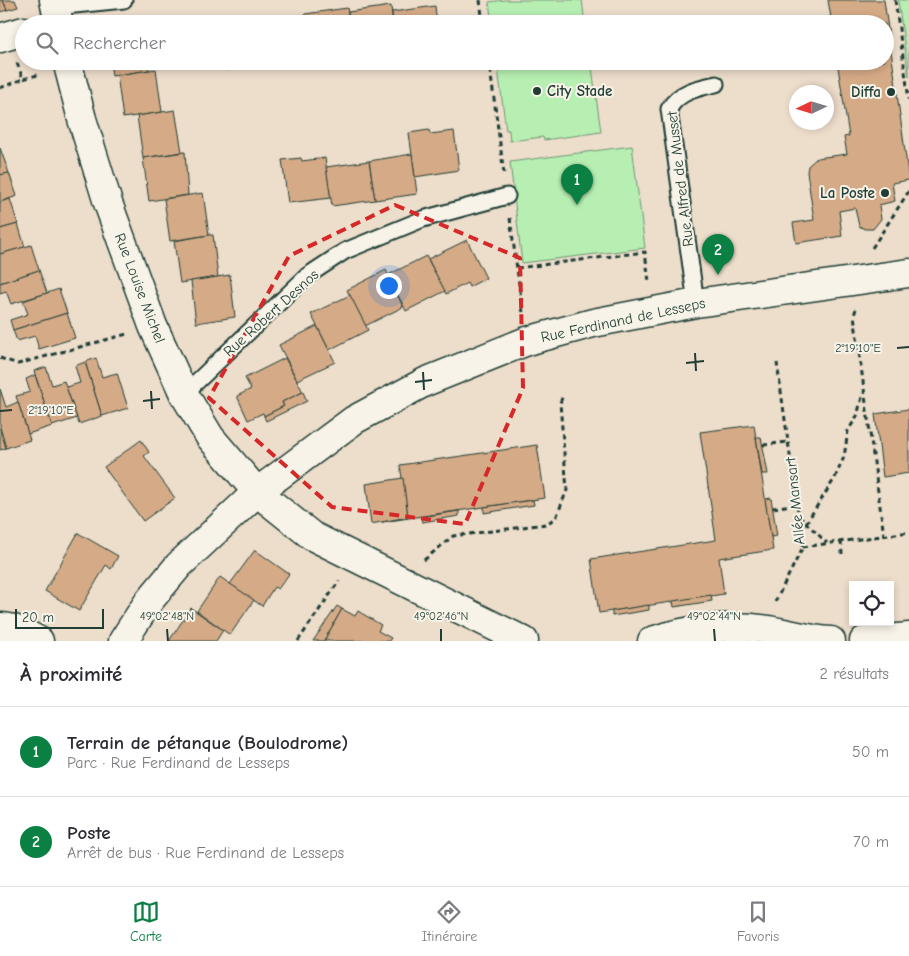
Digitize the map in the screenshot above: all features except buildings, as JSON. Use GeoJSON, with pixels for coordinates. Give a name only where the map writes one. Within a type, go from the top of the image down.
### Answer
{"type":"FeatureCollection","features":[{"type":"Feature","properties":{"kind":"street","name":"Rue Louise Michel"},"geometry":{"type":"LineString","coordinates":[[70,70],[82,119],[108,204],[153,326],[184,394],[210,436],[258,492],[312,536],[524,641]]}},
{"type":"Feature","properties":{"kind":"street","name":"Rue Ferdinand de Lesseps"},"geometry":{"type":"LineString","coordinates":[[123,641],[149,601],[178,565],[258,492],[354,420],[437,377],[552,333],[696,303],[909,273]]}},
{"type":"Feature","properties":{"kind":"street"},"geometry":{"type":"LineString","coordinates":[[0,627],[8,627],[23,632],[39,641]]}},
{"type":"Feature","properties":{"kind":"street"},"geometry":{"type":"LineString","coordinates":[[652,641],[668,636],[718,628],[762,629],[806,639],[831,641]]}},
{"type":"Feature","properties":{"kind":"street"},"geometry":{"type":"LineString","coordinates":[[864,641],[909,637]]}},
{"type":"Feature","properties":{"kind":"lane"},"geometry":{"type":"LineString","coordinates":[[55,15],[124,0]]}},
{"type":"Feature","properties":{"kind":"lane","name":"Rue Alfred de Musset"},"geometry":{"type":"LineString","coordinates":[[696,303],[669,109],[674,99],[687,92],[716,84]]}},
{"type":"Feature","properties":{"kind":"lane","name":"Rue Robert Desnos"},"geometry":{"type":"LineString","coordinates":[[184,394],[307,276],[345,251],[423,219],[507,196]]}},
{"type":"Feature","properties":{"kind":"path"},"geometry":{"type":"LineString","coordinates":[[480,0],[482,15]]}},
{"type":"Feature","properties":{"kind":"path"},"geometry":{"type":"LineString","coordinates":[[895,0],[909,100]]}},
{"type":"Feature","properties":{"kind":"path"},"geometry":{"type":"LineString","coordinates":[[7,47],[15,64]]}},
{"type":"Feature","properties":{"kind":"path"},"geometry":{"type":"LineString","coordinates":[[18,70],[23,80]]}},
{"type":"Feature","properties":{"kind":"path"},"geometry":{"type":"LineString","coordinates":[[0,88],[51,70]]}},
{"type":"Feature","properties":{"kind":"path"},"geometry":{"type":"LineString","coordinates":[[884,536],[854,315],[861,294],[858,269],[909,191]]}},
{"type":"Feature","properties":{"kind":"path"},"geometry":{"type":"LineString","coordinates":[[517,268],[646,252],[650,283]]}},
{"type":"Feature","properties":{"kind":"path"},"geometry":{"type":"LineString","coordinates":[[0,358],[18,364],[133,332]]}},
{"type":"Feature","properties":{"kind":"path","name":"Allée Mansart"},"geometry":{"type":"LineString","coordinates":[[762,629],[803,547],[777,363]]}},
{"type":"Feature","properties":{"kind":"path"},"geometry":{"type":"LineString","coordinates":[[801,532],[808,524],[835,478],[844,456],[848,431],[856,416],[864,390]]}},
{"type":"Feature","properties":{"kind":"path"},"geometry":{"type":"LineString","coordinates":[[403,581],[420,562],[453,536],[546,524],[556,518],[567,490],[560,403],[564,395]]}},
{"type":"Feature","properties":{"kind":"path"},"geometry":{"type":"LineString","coordinates":[[763,445],[788,442]]}},
{"type":"Feature","properties":{"kind":"path"},"geometry":{"type":"LineString","coordinates":[[772,508],[797,504]]}},
{"type":"Feature","properties":{"kind":"path"},"geometry":{"type":"LineString","coordinates":[[799,516],[827,543]]}},
{"type":"Feature","properties":{"kind":"path"},"geometry":{"type":"LineString","coordinates":[[803,547],[909,532]]}},
{"type":"Feature","properties":{"kind":"path"},"geometry":{"type":"LineString","coordinates":[[841,541],[842,554]]}},
{"type":"Feature","properties":{"kind":"path"},"geometry":{"type":"LineString","coordinates":[[298,641],[354,557]]}},
{"type":"Feature","properties":{"kind":"highlighted area"},"geometry":{"type":"Polygon","coordinates":[[[395,205],[520,258],[523,388],[465,524],[332,507],[209,398],[289,256],[395,205]]]}},
{"type":"Feature","properties":{"kind":"green space"},"geometry":{"type":"Polygon","coordinates":[[[505,0],[582,0],[584,15],[491,15],[489,2],[505,0]]]}},
{"type":"Feature","properties":{"kind":"green space"},"geometry":{"type":"Polygon","coordinates":[[[898,0],[909,0],[909,77],[898,0]]]}},
{"type":"Feature","properties":{"kind":"green space","name":"City Stade"},"geometry":{"type":"Polygon","coordinates":[[[498,70],[592,70],[601,132],[544,140],[543,137],[510,141],[509,130],[506,130],[498,70]]]}},
{"type":"Feature","properties":{"kind":"green space"},"geometry":{"type":"Polygon","coordinates":[[[632,146],[645,248],[522,263],[510,162],[632,146]]]}},
{"type":"Feature","properties":{"kind":"place","name":"City Stade"},"geometry":{"type":"Point","coordinates":[537,91]}},
{"type":"Feature","properties":{"kind":"place","name":"Diffa"},"geometry":{"type":"Point","coordinates":[891,92]}},
{"type":"Feature","properties":{"kind":"place","name":"La Poste"},"geometry":{"type":"Point","coordinates":[885,193]}},
{"type":"Feature","properties":{"kind":"place","name":"Terrain de pétanque (Boulodrome)"},"geometry":{"type":"Point","coordinates":[577,205]}},
{"type":"Feature","properties":{"kind":"place","name":"Poste"},"geometry":{"type":"Point","coordinates":[718,275]}}]}
